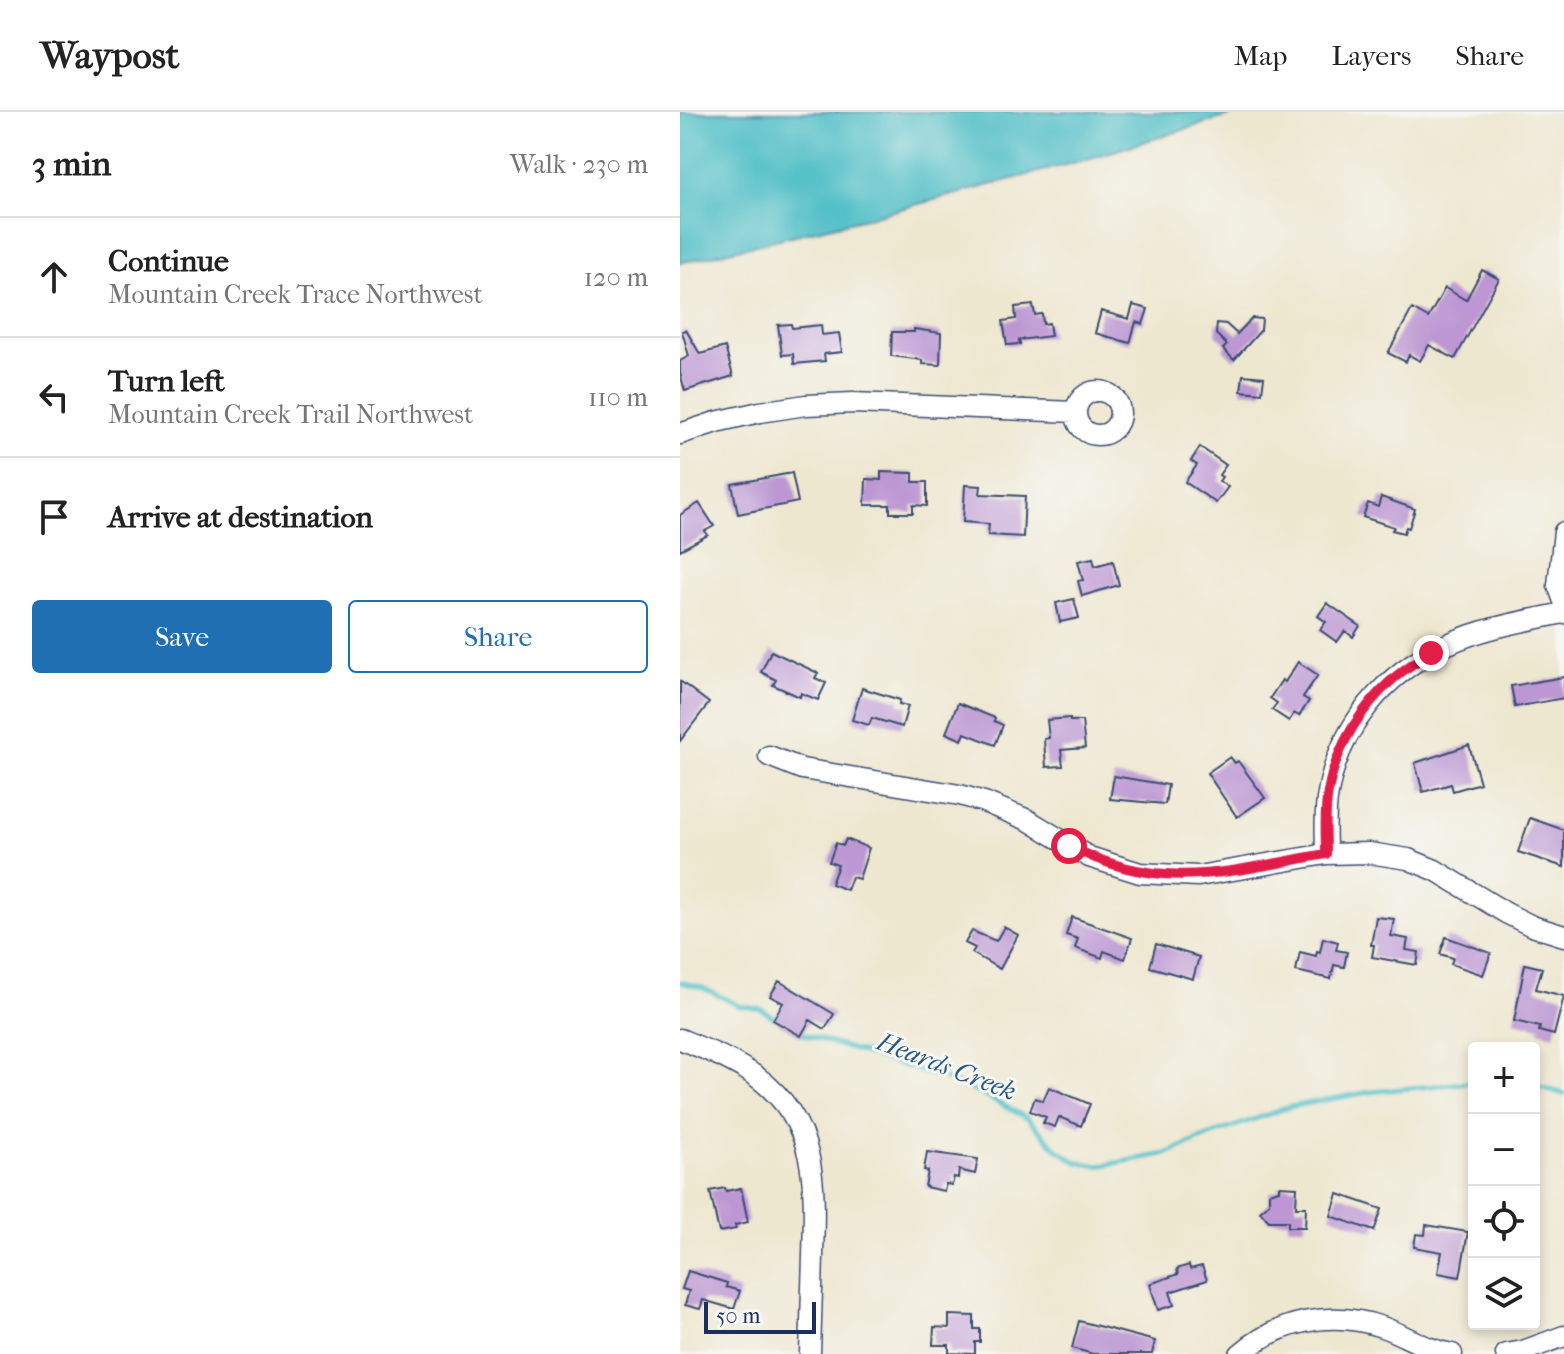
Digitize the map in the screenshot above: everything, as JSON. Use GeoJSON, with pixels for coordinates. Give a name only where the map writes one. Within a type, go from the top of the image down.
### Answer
{"type":"FeatureCollection","features":[{"type":"Feature","properties":{"kind":"street"},"geometry":{"type":"LineString","coordinates":[[680,434],[731,418],[806,405],[853,403],[1075,412]]}},
{"type":"Feature","properties":{"kind":"street"},"geometry":{"type":"LineString","coordinates":[[1564,532],[1558,585],[1564,601]]}},
{"type":"Feature","properties":{"kind":"street"},"geometry":{"type":"LineString","coordinates":[[1326,854],[1325,813],[1333,770],[1350,732],[1383,687],[1413,662],[1448,644],[1564,613]]}},
{"type":"Feature","properties":{"kind":"street"},"geometry":{"type":"LineString","coordinates":[[769,756],[802,769],[960,795],[984,802],[1028,820],[1089,857],[1140,873],[1198,876],[1326,854],[1369,853],[1408,859],[1435,870],[1532,926],[1564,936]]}},
{"type":"Feature","properties":{"kind":"street"},"geometry":{"type":"LineString","coordinates":[[680,1039],[728,1059],[759,1079],[783,1103],[806,1144],[815,1188],[810,1354]]}},
{"type":"Feature","properties":{"kind":"street"},"geometry":{"type":"LineString","coordinates":[[1240,1354],[1280,1329],[1316,1319],[1363,1322],[1384,1327],[1418,1344],[1452,1354]]}},
{"type":"Feature","properties":{"kind":"street"},"geometry":{"type":"LineString","coordinates":[[1506,1354],[1564,1336]]}},
{"type":"Feature","properties":{"kind":"water"},"geometry":{"type":"Polygon","coordinates":[[[680,112],[1242,112],[1084,160],[680,263],[680,112]]]}},
{"type":"Feature","properties":{"kind":"building"},"geometry":{"type":"Polygon","coordinates":[[[1482,270],[1499,279],[1455,359],[1429,345],[1420,361],[1409,355],[1406,362],[1388,353],[1412,309],[1428,318],[1445,288],[1466,300],[1482,270]]]}},
{"type":"Feature","properties":{"kind":"building"},"geometry":{"type":"Polygon","coordinates":[[[1033,305],[1035,315],[1042,314],[1043,324],[1049,323],[1051,336],[1019,340],[1020,344],[1007,345],[1003,321],[1016,319],[1015,307],[1033,305]]]}},
{"type":"Feature","properties":{"kind":"building"},"geometry":{"type":"Polygon","coordinates":[[[1133,305],[1148,309],[1143,324],[1136,322],[1130,343],[1095,333],[1101,311],[1129,319],[1133,305]]]}},
{"type":"Feature","properties":{"kind":"building"},"geometry":{"type":"Polygon","coordinates":[[[1252,318],[1262,319],[1261,330],[1234,360],[1223,349],[1227,345],[1216,334],[1217,323],[1226,324],[1237,334],[1252,318]]]}},
{"type":"Feature","properties":{"kind":"building"},"geometry":{"type":"Polygon","coordinates":[[[791,324],[792,328],[821,325],[822,335],[839,333],[842,352],[824,354],[825,361],[794,364],[793,354],[782,355],[778,325],[791,324]]]}},
{"type":"Feature","properties":{"kind":"building"},"geometry":{"type":"Polygon","coordinates":[[[914,329],[941,333],[940,365],[891,356],[892,332],[914,332],[914,329]]]}},
{"type":"Feature","properties":{"kind":"building"},"geometry":{"type":"Polygon","coordinates":[[[686,330],[700,354],[725,347],[733,376],[685,391],[680,361],[689,356],[682,331],[686,330]]]}},
{"type":"Feature","properties":{"kind":"building"},"geometry":{"type":"Polygon","coordinates":[[[1243,375],[1264,377],[1262,393],[1241,391],[1243,375]]]}},
{"type":"Feature","properties":{"kind":"building"},"geometry":{"type":"Polygon","coordinates":[[[1200,447],[1226,465],[1219,475],[1222,477],[1219,481],[1228,487],[1216,503],[1185,482],[1197,465],[1191,461],[1200,447]]]}},
{"type":"Feature","properties":{"kind":"building"},"geometry":{"type":"Polygon","coordinates":[[[881,472],[913,473],[913,482],[927,482],[927,506],[913,505],[913,513],[890,513],[890,505],[865,505],[866,479],[881,480],[881,472]]]}},
{"type":"Feature","properties":{"kind":"building"},"geometry":{"type":"Polygon","coordinates":[[[792,473],[798,502],[738,514],[732,484],[792,473]]]}},
{"type":"Feature","properties":{"kind":"building"},"geometry":{"type":"Polygon","coordinates":[[[965,485],[981,486],[980,494],[1025,496],[1023,537],[988,535],[989,524],[963,522],[965,485]]]}},
{"type":"Feature","properties":{"kind":"building"},"geometry":{"type":"Polygon","coordinates":[[[1381,497],[1415,509],[1409,528],[1406,527],[1404,533],[1363,517],[1368,503],[1378,507],[1381,497]]]}},
{"type":"Feature","properties":{"kind":"building"},"geometry":{"type":"Polygon","coordinates":[[[699,503],[714,526],[705,531],[708,535],[680,550],[680,515],[699,503]]]}},
{"type":"Feature","properties":{"kind":"building"},"geometry":{"type":"Polygon","coordinates":[[[1093,558],[1095,566],[1113,561],[1119,585],[1082,596],[1078,581],[1083,580],[1078,561],[1093,558]]]}},
{"type":"Feature","properties":{"kind":"building"},"geometry":{"type":"Polygon","coordinates":[[[1074,599],[1079,618],[1060,622],[1056,603],[1074,599]]]}},
{"type":"Feature","properties":{"kind":"building"},"geometry":{"type":"Polygon","coordinates":[[[1327,603],[1360,626],[1353,637],[1345,631],[1337,642],[1320,630],[1326,622],[1318,616],[1327,603]]]}},
{"type":"Feature","properties":{"kind":"building"},"geometry":{"type":"Polygon","coordinates":[[[771,651],[818,673],[815,678],[826,683],[818,700],[801,693],[800,697],[773,685],[776,680],[761,672],[771,651]]]}},
{"type":"Feature","properties":{"kind":"building"},"geometry":{"type":"Polygon","coordinates":[[[1298,662],[1318,675],[1303,697],[1309,701],[1299,716],[1294,713],[1289,721],[1272,710],[1277,703],[1270,698],[1298,662]]]}},
{"type":"Feature","properties":{"kind":"building"},"geometry":{"type":"Polygon","coordinates":[[[1564,677],[1564,698],[1515,707],[1511,686],[1564,677]]]}},
{"type":"Feature","properties":{"kind":"building"},"geometry":{"type":"Polygon","coordinates":[[[680,681],[709,703],[680,741],[680,681]]]}},
{"type":"Feature","properties":{"kind":"building"},"geometry":{"type":"Polygon","coordinates":[[[862,688],[900,700],[899,704],[908,706],[902,727],[872,718],[869,725],[852,720],[862,688]]]}},
{"type":"Feature","properties":{"kind":"building"},"geometry":{"type":"Polygon","coordinates":[[[958,703],[995,718],[994,721],[1003,725],[995,745],[965,733],[962,740],[946,733],[958,703]]]}},
{"type":"Feature","properties":{"kind":"building"},"geometry":{"type":"Polygon","coordinates":[[[1070,718],[1070,721],[1082,721],[1085,748],[1061,750],[1063,766],[1046,767],[1044,739],[1049,738],[1047,720],[1070,718]]]}},
{"type":"Feature","properties":{"kind":"building"},"geometry":{"type":"Polygon","coordinates":[[[1469,745],[1480,783],[1453,791],[1451,784],[1423,792],[1415,763],[1469,745]]]}},
{"type":"Feature","properties":{"kind":"building"},"geometry":{"type":"Polygon","coordinates":[[[1230,757],[1235,763],[1238,761],[1265,798],[1237,817],[1207,773],[1230,757]]]}},
{"type":"Feature","properties":{"kind":"building"},"geometry":{"type":"Polygon","coordinates":[[[1114,776],[1168,785],[1165,804],[1110,799],[1114,776]]]}},
{"type":"Feature","properties":{"kind":"building"},"geometry":{"type":"Polygon","coordinates":[[[1530,818],[1564,830],[1564,867],[1518,852],[1530,818]]]}},
{"type":"Feature","properties":{"kind":"building"},"geometry":{"type":"Polygon","coordinates":[[[846,839],[869,848],[859,879],[852,877],[847,890],[831,884],[838,865],[829,862],[836,843],[843,846],[846,839]]]}},
{"type":"Feature","properties":{"kind":"building"},"geometry":{"type":"Polygon","coordinates":[[[1072,917],[1132,938],[1125,959],[1104,951],[1102,958],[1075,948],[1078,939],[1066,935],[1072,917]]]}},
{"type":"Feature","properties":{"kind":"building"},"geometry":{"type":"Polygon","coordinates":[[[1376,917],[1394,919],[1391,936],[1408,939],[1406,950],[1419,952],[1417,965],[1372,957],[1376,917]]]}},
{"type":"Feature","properties":{"kind":"building"},"geometry":{"type":"Polygon","coordinates":[[[1004,927],[1018,935],[1000,969],[972,953],[975,948],[965,943],[972,931],[996,941],[1004,927]]]}},
{"type":"Feature","properties":{"kind":"building"},"geometry":{"type":"Polygon","coordinates":[[[1446,937],[1491,953],[1483,975],[1451,964],[1453,958],[1440,954],[1446,937]]]}},
{"type":"Feature","properties":{"kind":"building"},"geometry":{"type":"Polygon","coordinates":[[[1323,938],[1338,942],[1336,950],[1347,952],[1344,967],[1334,965],[1331,979],[1296,971],[1300,952],[1316,956],[1323,938]]]}},
{"type":"Feature","properties":{"kind":"building"},"geometry":{"type":"Polygon","coordinates":[[[1156,944],[1199,957],[1193,979],[1150,967],[1156,944]]]}},
{"type":"Feature","properties":{"kind":"building"},"geometry":{"type":"Polygon","coordinates":[[[1525,964],[1542,968],[1536,989],[1564,996],[1554,1035],[1539,1031],[1540,1027],[1514,1021],[1525,964]]]}},
{"type":"Feature","properties":{"kind":"building"},"geometry":{"type":"Polygon","coordinates":[[[779,981],[834,1014],[825,1029],[810,1020],[801,1036],[773,1020],[783,1003],[770,996],[779,981]]]}},
{"type":"Feature","properties":{"kind":"building"},"geometry":{"type":"Polygon","coordinates":[[[1049,1087],[1090,1104],[1081,1126],[1059,1117],[1055,1127],[1043,1123],[1046,1117],[1030,1111],[1035,1098],[1043,1101],[1049,1087]]]}},
{"type":"Feature","properties":{"kind":"building"},"geometry":{"type":"Polygon","coordinates":[[[927,1152],[978,1159],[975,1174],[959,1170],[958,1178],[954,1177],[952,1185],[946,1184],[944,1191],[925,1187],[927,1152]]]}},
{"type":"Feature","properties":{"kind":"building"},"geometry":{"type":"Polygon","coordinates":[[[1279,1186],[1297,1187],[1296,1207],[1306,1207],[1305,1227],[1288,1227],[1288,1221],[1269,1221],[1260,1211],[1269,1203],[1269,1193],[1279,1190],[1279,1186]]]}},
{"type":"Feature","properties":{"kind":"building"},"geometry":{"type":"Polygon","coordinates":[[[725,1188],[726,1191],[741,1188],[748,1222],[735,1225],[736,1229],[719,1232],[710,1191],[725,1188]]]}},
{"type":"Feature","properties":{"kind":"building"},"geometry":{"type":"Polygon","coordinates":[[[1338,1194],[1382,1209],[1374,1231],[1331,1216],[1338,1194]]]}},
{"type":"Feature","properties":{"kind":"building"},"geometry":{"type":"Polygon","coordinates":[[[1426,1225],[1468,1232],[1460,1277],[1438,1273],[1442,1252],[1414,1247],[1416,1234],[1425,1235],[1426,1225]]]}},
{"type":"Feature","properties":{"kind":"building"},"geometry":{"type":"Polygon","coordinates":[[[1189,1265],[1190,1269],[1202,1266],[1207,1280],[1170,1292],[1174,1305],[1158,1310],[1150,1284],[1178,1274],[1177,1269],[1189,1265]]]}},
{"type":"Feature","properties":{"kind":"building"},"geometry":{"type":"Polygon","coordinates":[[[688,1271],[727,1283],[726,1287],[740,1291],[734,1309],[703,1300],[700,1309],[685,1305],[689,1291],[682,1289],[688,1271]]]}},
{"type":"Feature","properties":{"kind":"building"},"geometry":{"type":"Polygon","coordinates":[[[949,1315],[974,1316],[974,1329],[980,1329],[980,1342],[975,1342],[975,1354],[949,1353],[949,1345],[933,1345],[934,1327],[949,1328],[949,1315]]]}},
{"type":"Feature","properties":{"kind":"building"},"geometry":{"type":"Polygon","coordinates":[[[1079,1321],[1155,1341],[1152,1354],[1093,1354],[1072,1348],[1079,1321]]]}},
{"type":"Feature","properties":{"kind":"waterway","name":"Heards Creek"},"geometry":{"type":"LineString","coordinates":[[680,982],[703,988],[740,1006],[761,1009],[778,1020]]}},
{"type":"Feature","properties":{"kind":"waterway","name":"Heards Creek"},"geometry":{"type":"LineString","coordinates":[[797,1032],[946,1079],[987,1097],[1027,1118],[1058,1150],[1077,1162],[1099,1166],[1165,1154],[1289,1107],[1369,1092],[1468,1083]]}},
{"type":"Feature","properties":{"kind":"waterway","name":"Heards Creek"},"geometry":{"type":"LineString","coordinates":[[1540,1087],[1564,1094]]}},
{"type":"Feature","properties":{"kind":"route"},"geometry":{"type":"LineString","coordinates":[[1069,846],[1114,866],[1140,873],[1171,876],[1198,876],[1326,854],[1328,793],[1333,770],[1350,732],[1383,687],[1413,662],[1431,653]]}}]}
